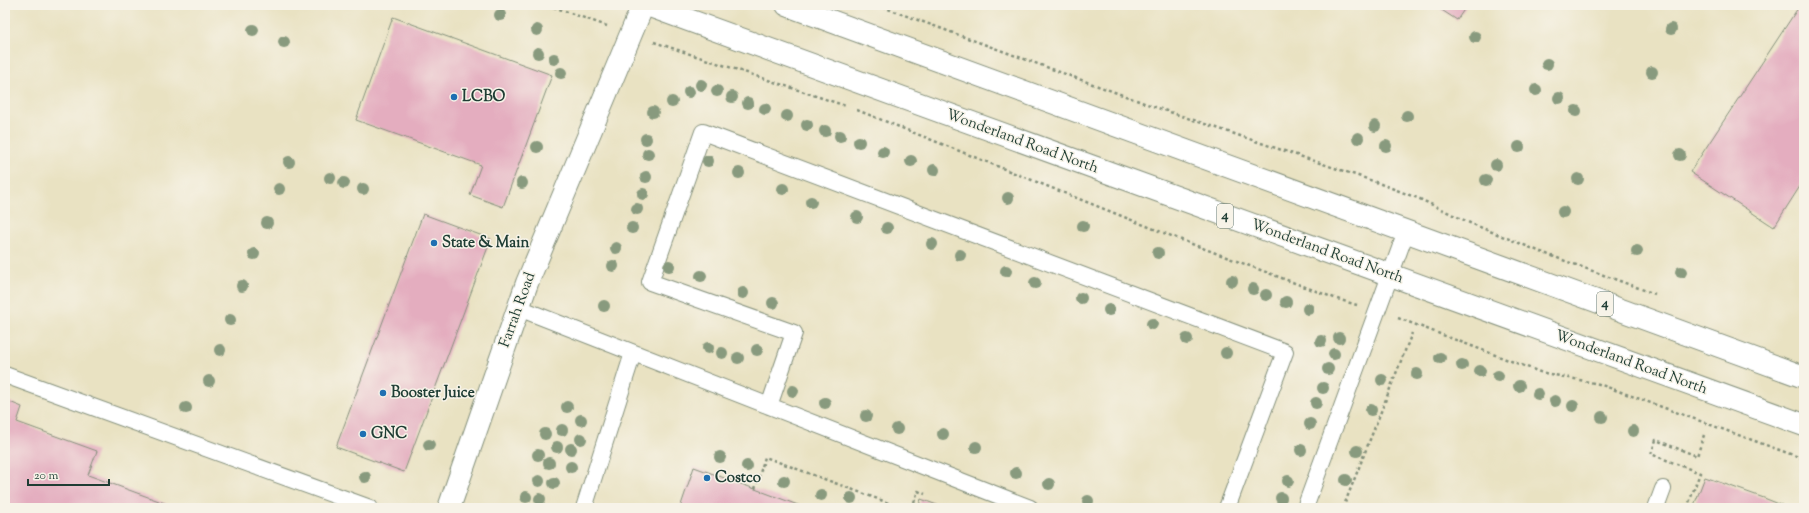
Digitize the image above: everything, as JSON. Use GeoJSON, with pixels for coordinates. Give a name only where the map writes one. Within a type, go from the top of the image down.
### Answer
{"type":"FeatureCollection","features":[{"type":"Feature","properties":{"kind":"main road","name":"Farrah Road"},"geometry":{"type":"LineString","coordinates":[[449,508],[540,251],[643,5]]}},
{"type":"Feature","properties":{"kind":"main road","name":"Wonderland Road North"},"geometry":{"type":"LineString","coordinates":[[647,5],[1390,276],[1804,425]]}},
{"type":"Feature","properties":{"kind":"main road","name":"4"},"geometry":{"type":"LineString","coordinates":[[787,5],[1804,377]]}},
{"type":"Feature","properties":{"kind":"lane"},"geometry":{"type":"LineString","coordinates":[[769,406],[794,333],[650,282],[703,132],[1285,352],[1227,508]]}},
{"type":"Feature","properties":{"kind":"lane"},"geometry":{"type":"LineString","coordinates":[[1305,508],[1406,232]]}},
{"type":"Feature","properties":{"kind":"lane"},"geometry":{"type":"LineString","coordinates":[[519,308],[1030,508]]}},
{"type":"Feature","properties":{"kind":"lane"},"geometry":{"type":"LineString","coordinates":[[584,508],[633,353]]}},
{"type":"Feature","properties":{"kind":"lane"},"geometry":{"type":"LineString","coordinates":[[5,375],[370,508]]}},
{"type":"Feature","properties":{"kind":"lane"},"geometry":{"type":"LineString","coordinates":[[1656,508],[1663,489]]}},
{"type":"Feature","properties":{"kind":"path"},"geometry":{"type":"LineString","coordinates":[[548,5],[850,107],[1184,241],[1337,299],[1378,311],[1540,372],[1599,384],[1804,459]]}},
{"type":"Feature","properties":{"kind":"path"},"geometry":{"type":"LineString","coordinates":[[877,5],[1158,108],[1373,181],[1420,199],[1470,223],[1541,252],[1658,294]]}},
{"type":"Feature","properties":{"kind":"path"},"geometry":{"type":"LineString","coordinates":[[1343,508],[1412,333]]}},
{"type":"Feature","properties":{"kind":"path"},"geometry":{"type":"LineString","coordinates":[[1687,508],[1700,473],[1651,454],[1656,440],[1697,456],[1704,435]]}},
{"type":"Feature","properties":{"kind":"path"},"geometry":{"type":"LineString","coordinates":[[755,489],[765,457],[902,508]]}},
{"type":"Feature","properties":{"kind":"path"},"geometry":{"type":"LineString","coordinates":[[912,508],[918,491],[925,494]]}},
{"type":"Feature","properties":{"kind":"building"},"geometry":{"type":"Polygon","coordinates":[[[1434,5],[1467,5],[1457,20],[1434,5]]]}},
{"type":"Feature","properties":{"kind":"building"},"geometry":{"type":"Polygon","coordinates":[[[1800,5],[1804,5],[1804,180],[1774,227],[1690,172],[1800,5]]]}},
{"type":"Feature","properties":{"kind":"building","name":"LCBO"},"geometry":{"type":"Polygon","coordinates":[[[393,17],[552,75],[503,207],[470,195],[481,165],[356,120],[393,17]]]}},
{"type":"Feature","properties":{"kind":"building"},"geometry":{"type":"Polygon","coordinates":[[[423,214],[491,239],[404,472],[336,447],[423,214]]]}},
{"type":"Feature","properties":{"kind":"building"},"geometry":{"type":"Polygon","coordinates":[[[5,400],[22,407],[17,422],[97,451],[88,475],[178,508],[5,508],[5,400]]]}},
{"type":"Feature","properties":{"kind":"building","name":"Costco"},"geometry":{"type":"Polygon","coordinates":[[[694,467],[755,489],[806,508],[680,508],[694,467]]]}},
{"type":"Feature","properties":{"kind":"building"},"geometry":{"type":"Polygon","coordinates":[[[1705,477],[1764,498],[1789,508],[1693,508],[1705,477]]]}},
{"type":"Feature","properties":{"kind":"building"},"geometry":{"type":"Polygon","coordinates":[[[921,499],[945,508],[918,508],[921,499]]]}},
{"type":"Feature","properties":{"kind":"place","name":"LCBO"},"geometry":{"type":"Point","coordinates":[454,97]}},
{"type":"Feature","properties":{"kind":"place","name":"State & Main"},"geometry":{"type":"Point","coordinates":[434,243]}},
{"type":"Feature","properties":{"kind":"place","name":"Booster Juice"},"geometry":{"type":"Point","coordinates":[383,393]}},
{"type":"Feature","properties":{"kind":"place","name":"GNC"},"geometry":{"type":"Point","coordinates":[363,434]}},
{"type":"Feature","properties":{"kind":"place","name":"Costco"},"geometry":{"type":"Point","coordinates":[707,478]}}]}
